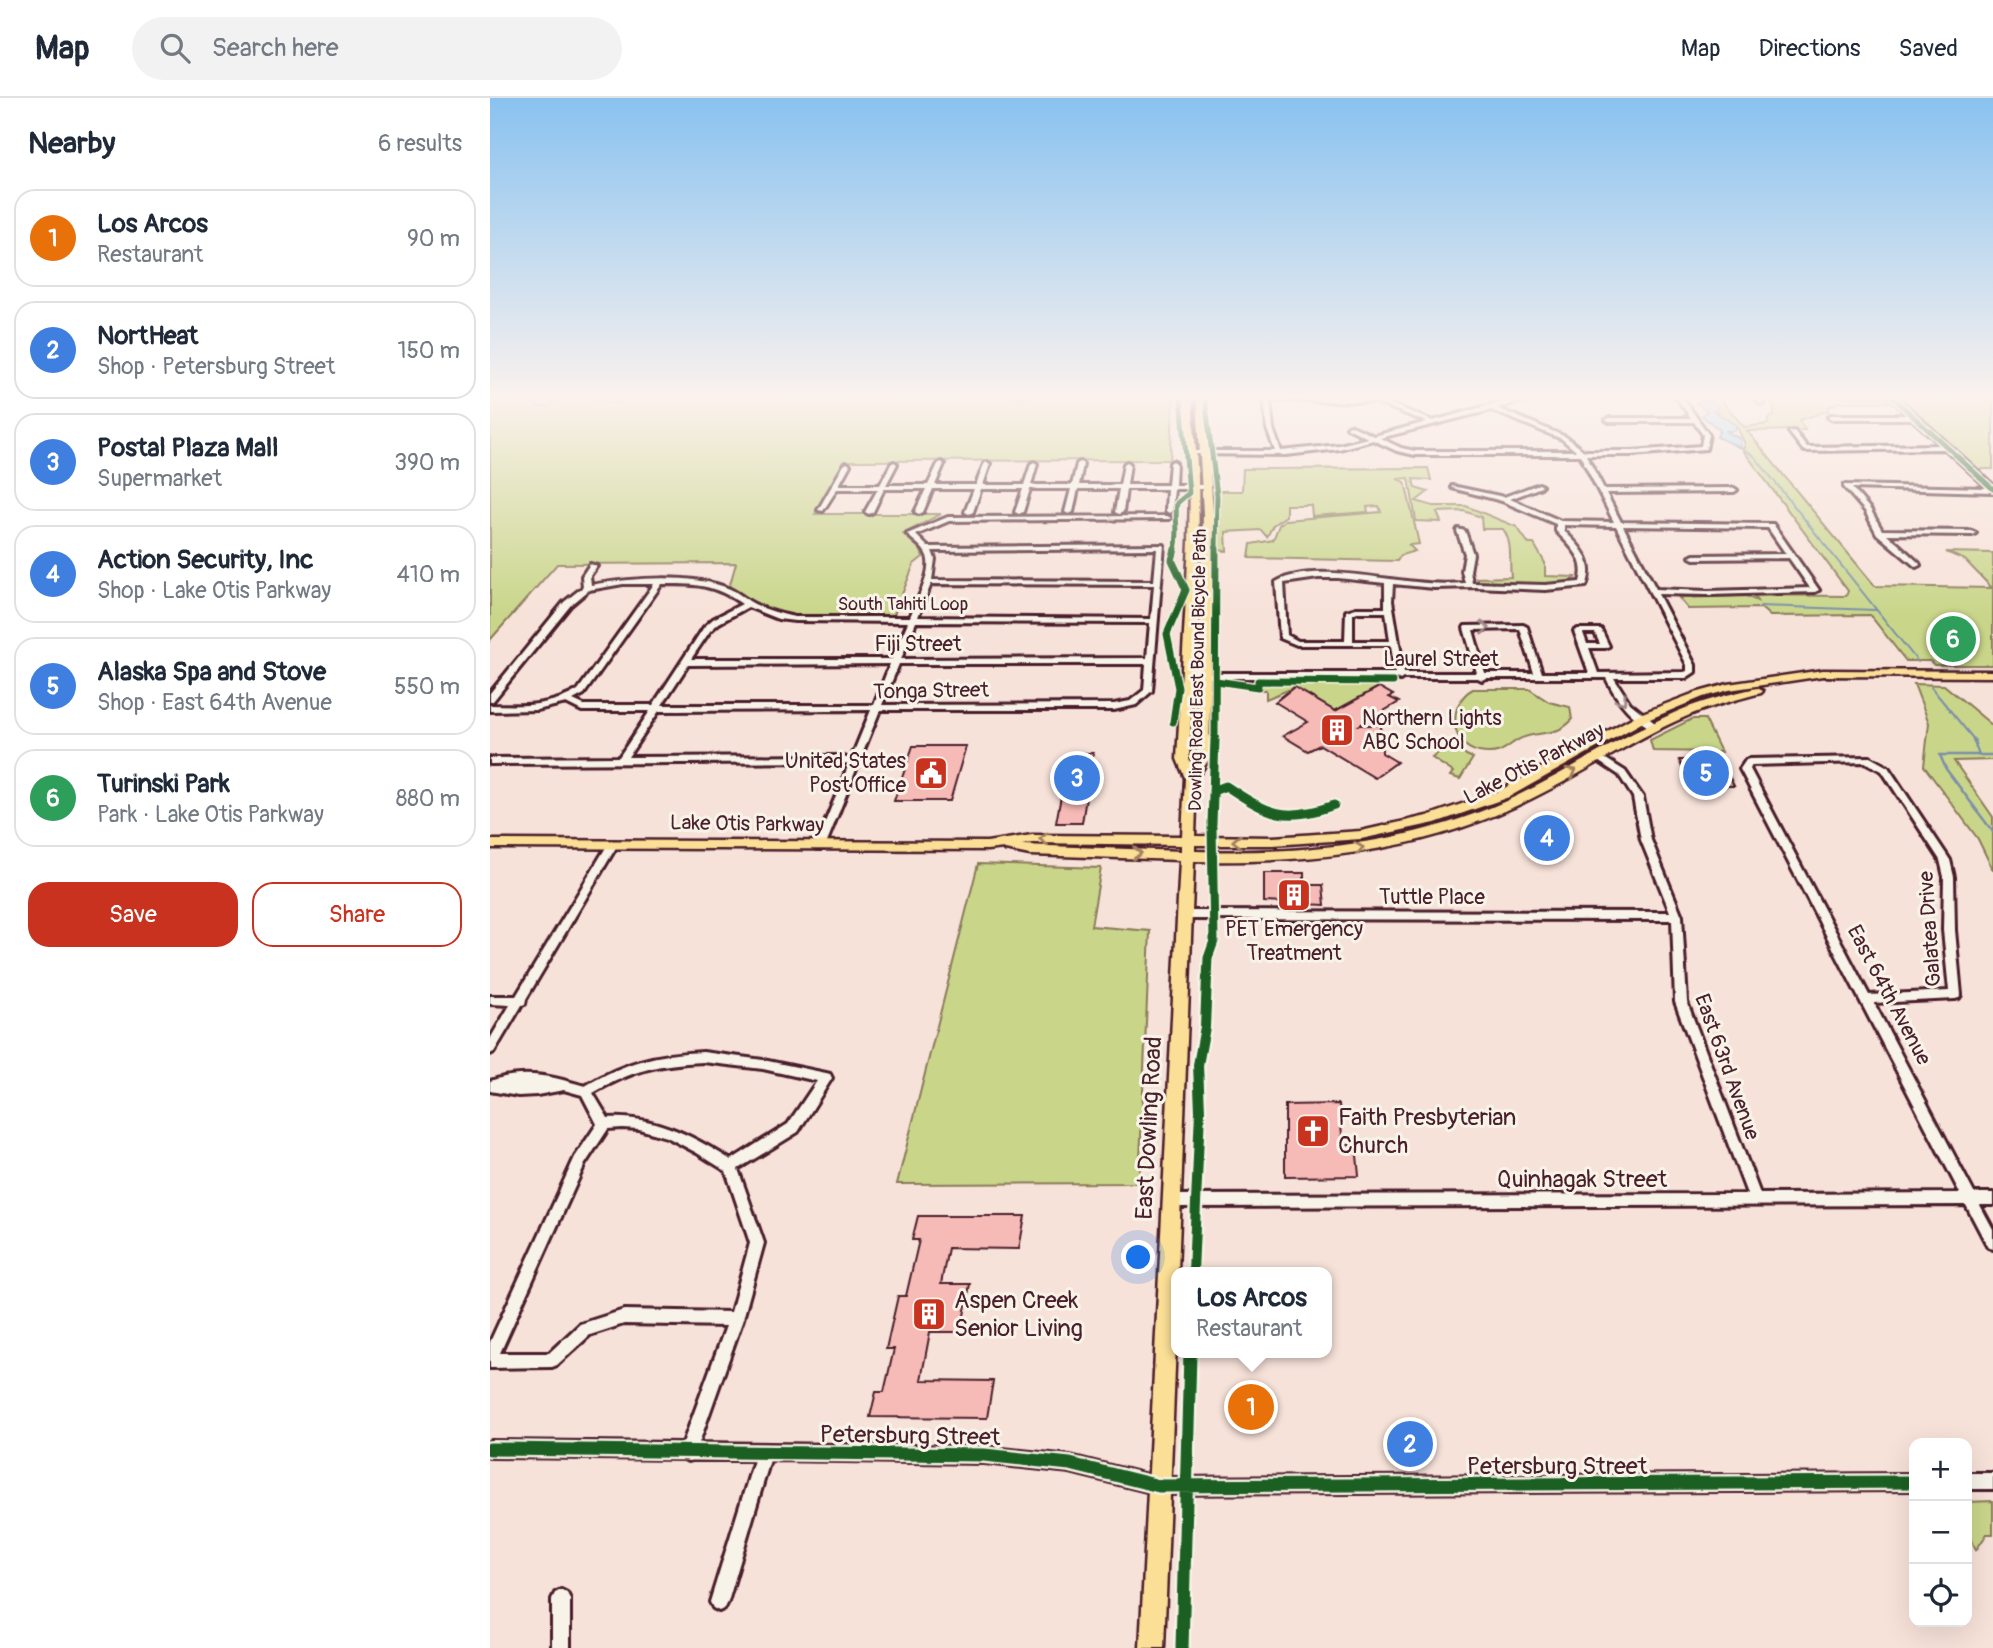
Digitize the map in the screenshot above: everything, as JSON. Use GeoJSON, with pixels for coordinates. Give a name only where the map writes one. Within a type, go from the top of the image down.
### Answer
{"type":"FeatureCollection","features":[{"type":"Feature","properties":{"kind":"main road","name":"East Dowling Road"},"geometry":{"type":"LineString","coordinates":[[1152,1648],[1171,1201],[1187,915],[1191,778],[1183,759],[1197,469]]}},
{"type":"Feature","properties":{"kind":"main road","name":"East Dowling Road"},"geometry":{"type":"LineString","coordinates":[[1191,778],[1203,759],[1207,487],[1203,469]]}},
{"type":"Feature","properties":{"kind":"main road","name":"Lake Otis Parkway"},"geometry":{"type":"LineString","coordinates":[[1187,847],[1335,852],[1403,841],[1476,819],[1515,803],[1598,757],[1647,722],[1699,695],[1728,687],[1803,675],[1860,672],[1907,675],[1993,674]]}},
{"type":"Feature","properties":{"kind":"main road"},"geometry":{"type":"LineString","coordinates":[[1823,682],[1828,676],[1860,672]]}},
{"type":"Feature","properties":{"kind":"main road","name":"Lake Otis Parkway"},"geometry":{"type":"LineString","coordinates":[[490,844],[820,847],[1004,845],[1030,851],[1187,847],[1322,839],[1395,829],[1504,793],[1610,736],[1721,699],[1823,682],[1890,680],[1907,675]]}},
{"type":"Feature","properties":{"kind":"main road"},"geometry":{"type":"LineString","coordinates":[[1598,757],[1596,754],[1599,748],[1610,736]]}},
{"type":"Feature","properties":{"kind":"street"},"geometry":{"type":"LineString","coordinates":[[821,510],[844,469]]}},
{"type":"Feature","properties":{"kind":"street"},"geometry":{"type":"LineString","coordinates":[[869,512],[891,469]]}},
{"type":"Feature","properties":{"kind":"street"},"geometry":{"type":"LineString","coordinates":[[919,512],[938,469]]}},
{"type":"Feature","properties":{"kind":"street"},"geometry":{"type":"LineString","coordinates":[[969,512],[985,469]]}},
{"type":"Feature","properties":{"kind":"street"},"geometry":{"type":"LineString","coordinates":[[1019,512],[1032,469]]}},
{"type":"Feature","properties":{"kind":"street"},"geometry":{"type":"LineString","coordinates":[[1069,512],[1079,469]]}},
{"type":"Feature","properties":{"kind":"street"},"geometry":{"type":"LineString","coordinates":[[1119,512],[1127,469]]}},
{"type":"Feature","properties":{"kind":"street"},"geometry":{"type":"LineString","coordinates":[[820,847],[928,582],[933,561],[929,549],[911,534],[948,519],[1168,514],[1172,469]]}},
{"type":"Feature","properties":{"kind":"street"},"geometry":{"type":"LineString","coordinates":[[1454,487],[1504,499],[1560,523],[1620,526],[1770,526],[1815,590],[1708,593],[1653,591],[1620,526],[1603,491],[1591,469]]}},
{"type":"Feature","properties":{"kind":"street"},"geometry":{"type":"LineString","coordinates":[[1971,469],[1993,489]]}},
{"type":"Feature","properties":{"kind":"street"},"geometry":{"type":"LineString","coordinates":[[1504,499],[1539,486]]}},
{"type":"Feature","properties":{"kind":"street"},"geometry":{"type":"LineString","coordinates":[[1916,565],[1880,532],[1868,510],[1846,486],[1993,489]]}},
{"type":"Feature","properties":{"kind":"street"},"geometry":{"type":"LineString","coordinates":[[834,487],[1207,487]]}},
{"type":"Feature","properties":{"kind":"street"},"geometry":{"type":"LineString","coordinates":[[1603,491],[1651,488],[1734,490]]}},
{"type":"Feature","properties":{"kind":"street"},"geometry":{"type":"LineString","coordinates":[[1393,643],[1297,643],[1283,636],[1280,582],[1295,578],[1361,577],[1435,587],[1469,584],[1552,589],[1588,585],[1586,559],[1560,531],[1560,523]]}},
{"type":"Feature","properties":{"kind":"street"},"geometry":{"type":"LineString","coordinates":[[1461,531],[1469,554],[1466,571],[1469,584]]}},
{"type":"Feature","properties":{"kind":"street"},"geometry":{"type":"LineString","coordinates":[[1880,532],[1972,533]]}},
{"type":"Feature","properties":{"kind":"street","name":"Tonga Street"},"geometry":{"type":"LineString","coordinates":[[568,701],[582,708],[1114,707],[1133,703],[1148,691],[1161,547],[929,549]]}},
{"type":"Feature","properties":{"kind":"street"},"geometry":{"type":"LineString","coordinates":[[1694,556],[1792,556]]}},
{"type":"Feature","properties":{"kind":"street"},"geometry":{"type":"LineString","coordinates":[[490,699],[566,604],[587,588],[586,576],[593,566]]}},
{"type":"Feature","properties":{"kind":"street"},"geometry":{"type":"LineString","coordinates":[[490,708],[538,708],[568,701],[580,692],[660,581]]}},
{"type":"Feature","properties":{"kind":"street"},"geometry":{"type":"LineString","coordinates":[[1389,581],[1389,610],[1400,677]]}},
{"type":"Feature","properties":{"kind":"street","name":"South Tahiti Loop"},"geometry":{"type":"LineString","coordinates":[[587,588],[623,582],[714,584],[748,604],[781,617],[795,619],[1154,621]]}},
{"type":"Feature","properties":{"kind":"street"},"geometry":{"type":"LineString","coordinates":[[928,582],[1158,583]]}},
{"type":"Feature","properties":{"kind":"street","name":"Laurel Street"},"geometry":{"type":"LineString","coordinates":[[1204,676],[1609,676],[1678,675],[1691,671],[1691,665],[1653,591]]}},
{"type":"Feature","properties":{"kind":"street"},"geometry":{"type":"LineString","coordinates":[[622,760],[685,662],[716,621],[748,604]]}},
{"type":"Feature","properties":{"kind":"street"},"geometry":{"type":"LineString","coordinates":[[1349,643],[1349,613],[1356,610],[1389,610]]}},
{"type":"Feature","properties":{"kind":"street"},"geometry":{"type":"LineString","coordinates":[[1191,614],[1198,628],[1195,668],[1204,676]]}},
{"type":"Feature","properties":{"kind":"street"},"geometry":{"type":"LineString","coordinates":[[1482,677],[1468,628],[1523,627],[1539,676]]}},
{"type":"Feature","properties":{"kind":"street"},"geometry":{"type":"LineString","coordinates":[[1584,646],[1595,676]]}},
{"type":"Feature","properties":{"kind":"street","name":"Fiji Street"},"geometry":{"type":"LineString","coordinates":[[685,662],[1151,661]]}},
{"type":"Feature","properties":{"kind":"street"},"geometry":{"type":"LineString","coordinates":[[1609,676],[1617,696],[1630,711],[1647,722]]}},
{"type":"Feature","properties":{"kind":"street","name":"East 63rd Avenue"},"geometry":{"type":"LineString","coordinates":[[1598,757],[1622,773],[1638,797],[1646,841],[1677,916],[1681,1002],[1756,1200]]}},
{"type":"Feature","properties":{"kind":"street","name":"Galatea Drive"},"geometry":{"type":"LineString","coordinates":[[1745,769],[1749,762],[1867,759],[1885,769],[1945,859],[1949,877],[1949,930],[1955,995],[1868,999]]}},
{"type":"Feature","properties":{"kind":"street"},"geometry":{"type":"LineString","coordinates":[[490,761],[839,760],[855,763]]}},
{"type":"Feature","properties":{"kind":"street","name":"East 64th Avenue"},"geometry":{"type":"LineString","coordinates":[[1745,769],[1868,999],[1993,1242]]}},
{"type":"Feature","properties":{"kind":"street"},"geometry":{"type":"LineString","coordinates":[[490,1049],[613,844]]}},
{"type":"Feature","properties":{"kind":"street","name":"Tuttle Place"},"geometry":{"type":"LineString","coordinates":[[1187,915],[1677,916]]}},
{"type":"Feature","properties":{"kind":"street"},"geometry":{"type":"LineString","coordinates":[[490,1000],[521,1001]]}},
{"type":"Feature","properties":{"kind":"street"},"geometry":{"type":"LineString","coordinates":[[586,1091],[617,1071],[667,1058],[736,1058],[826,1078],[793,1128],[731,1167]]}},
{"type":"Feature","properties":{"kind":"street"},"geometry":{"type":"LineString","coordinates":[[492,1086],[502,1090],[542,1090],[563,1085],[586,1091],[604,1124]]}},
{"type":"Feature","properties":{"kind":"street"},"geometry":{"type":"LineString","coordinates":[[688,1453],[736,1319],[757,1243],[731,1167],[684,1137],[646,1126],[616,1122],[604,1124],[580,1161],[490,1360],[552,1360],[585,1329],[624,1317],[736,1319]]}},
{"type":"Feature","properties":{"kind":"street","name":"Quinhagak Street"},"geometry":{"type":"LineString","coordinates":[[1171,1201],[1993,1199]]}},
{"type":"Feature","properties":{"kind":"street","name":"Petersburg Street"},"geometry":{"type":"LineString","coordinates":[[490,1449],[984,1455],[1070,1464],[1159,1486],[1909,1482]]}},
{"type":"Feature","properties":{"kind":"street"},"geometry":{"type":"LineString","coordinates":[[719,1602],[764,1453]]}},
{"type":"Feature","properties":{"kind":"street"},"geometry":{"type":"LineString","coordinates":[[1972,1481],[1993,1481]]}},
{"type":"Feature","properties":{"kind":"street"},"geometry":{"type":"LineString","coordinates":[[561,1599],[561,1648]]}},
{"type":"Feature","properties":{"kind":"green space"},"geometry":{"type":"Polygon","coordinates":[[[490,469],[839,469],[815,514],[941,514],[903,534],[920,549],[923,557],[914,564],[893,617],[789,616],[750,605],[729,588],[736,563],[557,564],[490,640],[490,469]]]}},
{"type":"Feature","properties":{"kind":"green space"},"geometry":{"type":"Polygon","coordinates":[[[1243,469],[1428,469],[1431,480],[1413,479],[1415,488],[1428,492],[1416,501],[1433,506],[1466,506],[1517,527],[1529,544],[1534,544],[1545,563],[1545,576],[1577,577],[1557,586],[1477,581],[1476,578],[1511,577],[1509,546],[1503,529],[1482,529],[1481,517],[1464,511],[1437,512],[1441,522],[1416,521],[1409,478],[1397,479],[1405,482],[1419,544],[1409,545],[1415,551],[1401,555],[1397,561],[1249,558],[1251,544],[1273,540],[1279,525],[1285,520],[1381,512],[1379,506],[1367,507],[1368,512],[1312,516],[1311,505],[1286,505],[1286,516],[1273,525],[1267,537],[1261,530],[1226,532],[1227,551],[1217,550],[1215,491],[1242,491],[1243,469]]]}},
{"type":"Feature","properties":{"kind":"green space"},"geometry":{"type":"Polygon","coordinates":[[[1757,469],[1779,469],[1875,586],[1992,588],[1965,560],[1946,552],[1993,553],[1993,665],[1934,665],[1930,661],[1906,661],[1870,615],[1770,616],[1761,608],[1688,609],[1679,598],[1746,596],[1757,601],[1754,595],[1846,596],[1848,591],[1757,469]]]}},
{"type":"Feature","properties":{"kind":"green space"},"geometry":{"type":"Polygon","coordinates":[[[1259,682],[1378,682],[1379,687],[1335,711],[1295,687],[1266,699],[1266,690],[1259,690],[1259,682]]]}},
{"type":"Feature","properties":{"kind":"green space"},"geometry":{"type":"Polygon","coordinates":[[[1914,684],[1944,685],[1993,726],[1993,760],[1954,761],[1993,817],[1993,870],[1978,839],[1924,766],[1929,723],[1914,684]]]}},
{"type":"Feature","properties":{"kind":"green space"},"geometry":{"type":"Polygon","coordinates":[[[1473,689],[1529,689],[1549,702],[1570,707],[1572,720],[1557,730],[1521,738],[1502,750],[1479,752],[1461,741],[1455,723],[1459,703],[1473,689]]]}},
{"type":"Feature","properties":{"kind":"green space"},"geometry":{"type":"Polygon","coordinates":[[[1692,719],[1705,719],[1721,752],[1653,751],[1650,740],[1692,719]]]}},
{"type":"Feature","properties":{"kind":"green space"},"geometry":{"type":"Polygon","coordinates":[[[1448,741],[1455,745],[1457,751],[1473,758],[1460,779],[1450,776],[1453,772],[1432,758],[1438,753],[1437,744],[1448,741]]]}},
{"type":"Feature","properties":{"kind":"green space"},"geometry":{"type":"Polygon","coordinates":[[[978,864],[1101,868],[1091,926],[1150,931],[1139,1183],[897,1184],[978,864]]]}},
{"type":"Feature","properties":{"kind":"green space"},"geometry":{"type":"Polygon","coordinates":[[[1993,1501],[1993,1534],[1987,1534],[1976,1550],[1972,1541],[1972,1502],[1993,1501]]]}},
{"type":"Feature","properties":{"kind":"building","name":"Northern Lights ABC School"},"geometry":{"type":"Polygon","coordinates":[[[1294,687],[1335,711],[1379,687],[1393,695],[1389,697],[1399,702],[1360,725],[1381,725],[1382,753],[1397,762],[1375,778],[1320,745],[1308,751],[1283,736],[1308,722],[1275,702],[1294,687]]]}},
{"type":"Feature","properties":{"kind":"building","name":"United States Post Office"},"geometry":{"type":"Polygon","coordinates":[[[913,746],[966,746],[950,801],[894,801],[913,746]]]}},
{"type":"Feature","properties":{"kind":"building"},"geometry":{"type":"Polygon","coordinates":[[[1069,753],[1093,753],[1082,823],[1056,823],[1069,753]]]}},
{"type":"Feature","properties":{"kind":"building"},"geometry":{"type":"Polygon","coordinates":[[[1679,760],[1721,760],[1734,786],[1690,786],[1679,760]]]}},
{"type":"Feature","properties":{"kind":"building","name":"PET Emergency Treatment"},"geometry":{"type":"Polygon","coordinates":[[[1264,873],[1304,873],[1304,885],[1323,885],[1325,905],[1264,902],[1264,873]]]}},
{"type":"Feature","properties":{"kind":"building","name":"Faith Presbyterian Church"},"geometry":{"type":"Polygon","coordinates":[[[1339,1104],[1343,1145],[1356,1145],[1359,1176],[1285,1177],[1285,1105],[1339,1104]]]}},
{"type":"Feature","properties":{"kind":"building","name":"Aspen Creek Senior Living"},"geometry":{"type":"Polygon","coordinates":[[[918,1216],[1025,1216],[1019,1249],[948,1248],[941,1284],[970,1284],[961,1332],[930,1332],[921,1380],[993,1381],[987,1418],[870,1417],[876,1392],[884,1392],[894,1349],[886,1349],[898,1296],[906,1296],[919,1240],[912,1240],[918,1216]]]}},
{"type":"Feature","properties":{"kind":"waterway"},"geometry":{"type":"LineString","coordinates":[[1765,469],[1918,662]]}},
{"type":"Feature","properties":{"kind":"waterway"},"geometry":{"type":"LineString","coordinates":[[1760,606],[1876,610]]}},
{"type":"Feature","properties":{"kind":"waterway"},"geometry":{"type":"LineString","coordinates":[[1931,687],[1975,741]]}},
{"type":"Feature","properties":{"kind":"waterway"},"geometry":{"type":"LineString","coordinates":[[1973,739],[1979,755]]}},
{"type":"Feature","properties":{"kind":"waterway"},"geometry":{"type":"LineString","coordinates":[[1979,755],[1940,755],[1946,769],[1993,832]]}},
{"type":"Feature","properties":{"kind":"waterway"},"geometry":{"type":"LineString","coordinates":[[1979,755],[1993,755]]}},
{"type":"Feature","properties":{"kind":"cycle path","name":"Dowling Road East Bound Bicycle Path"},"geometry":{"type":"LineString","coordinates":[[1173,722],[1178,688],[1167,634],[1186,590],[1172,560],[1180,530],[1175,515],[1177,503],[1189,493],[1187,469]]}},
{"type":"Feature","properties":{"kind":"cycle path","name":"Dowling Road East Bound Bicycle Path"},"geometry":{"type":"LineString","coordinates":[[1212,824],[1217,670],[1213,660],[1217,496],[1214,469]]}},
{"type":"Feature","properties":{"kind":"cycle path"},"geometry":{"type":"LineString","coordinates":[[1971,469],[1993,489]]}},
{"type":"Feature","properties":{"kind":"cycle path","name":"Dowling Road East Bound Bicycle Path"},"geometry":{"type":"LineString","coordinates":[[1216,681],[1258,687],[1258,681],[1393,682]]}},
{"type":"Feature","properties":{"kind":"cycle path","name":"Dowling Road East Bound Bicycle Path"},"geometry":{"type":"LineString","coordinates":[[1213,791],[1226,786],[1276,815],[1301,815],[1334,805]]}},
{"type":"Feature","properties":{"kind":"cycle path"},"geometry":{"type":"LineString","coordinates":[[1193,1267],[1200,1111],[1198,1065],[1205,1027],[1208,958],[1214,941],[1212,827]]}},
{"type":"Feature","properties":{"kind":"cycle path"},"geometry":{"type":"LineString","coordinates":[[1182,1648],[1190,1358]]}},
{"type":"Feature","properties":{"kind":"cycle path"},"geometry":{"type":"LineString","coordinates":[[490,1449],[984,1455],[1070,1464],[1159,1486],[1909,1482]]}},
{"type":"Feature","properties":{"kind":"place","name":"Turinski Park"},"geometry":{"type":"Point","coordinates":[1953,639]}},
{"type":"Feature","properties":{"kind":"place","name":"Northern Lights ABC School"},"geometry":{"type":"Point","coordinates":[1337,730]}},
{"type":"Feature","properties":{"kind":"place","name":"United States Post Office"},"geometry":{"type":"Point","coordinates":[931,773]}},
{"type":"Feature","properties":{"kind":"place","name":"Alaska Spa and Stove"},"geometry":{"type":"Point","coordinates":[1706,773]}},
{"type":"Feature","properties":{"kind":"place","name":"Postal Plaza Mall"},"geometry":{"type":"Point","coordinates":[1077,778]}},
{"type":"Feature","properties":{"kind":"place","name":"Action Security, Inc"},"geometry":{"type":"Point","coordinates":[1547,838]}},
{"type":"Feature","properties":{"kind":"place","name":"PET Emergency Treatment"},"geometry":{"type":"Point","coordinates":[1294,895]}},
{"type":"Feature","properties":{"kind":"place","name":"Faith Presbyterian Church"},"geometry":{"type":"Point","coordinates":[1313,1131]}},
{"type":"Feature","properties":{"kind":"place","name":"Aspen Creek Senior Living"},"geometry":{"type":"Point","coordinates":[929,1314]}},
{"type":"Feature","properties":{"kind":"place","name":"Los Arcos"},"geometry":{"type":"Point","coordinates":[1251,1407]}},
{"type":"Feature","properties":{"kind":"place","name":"NortHeat"},"geometry":{"type":"Point","coordinates":[1410,1444]}}]}
